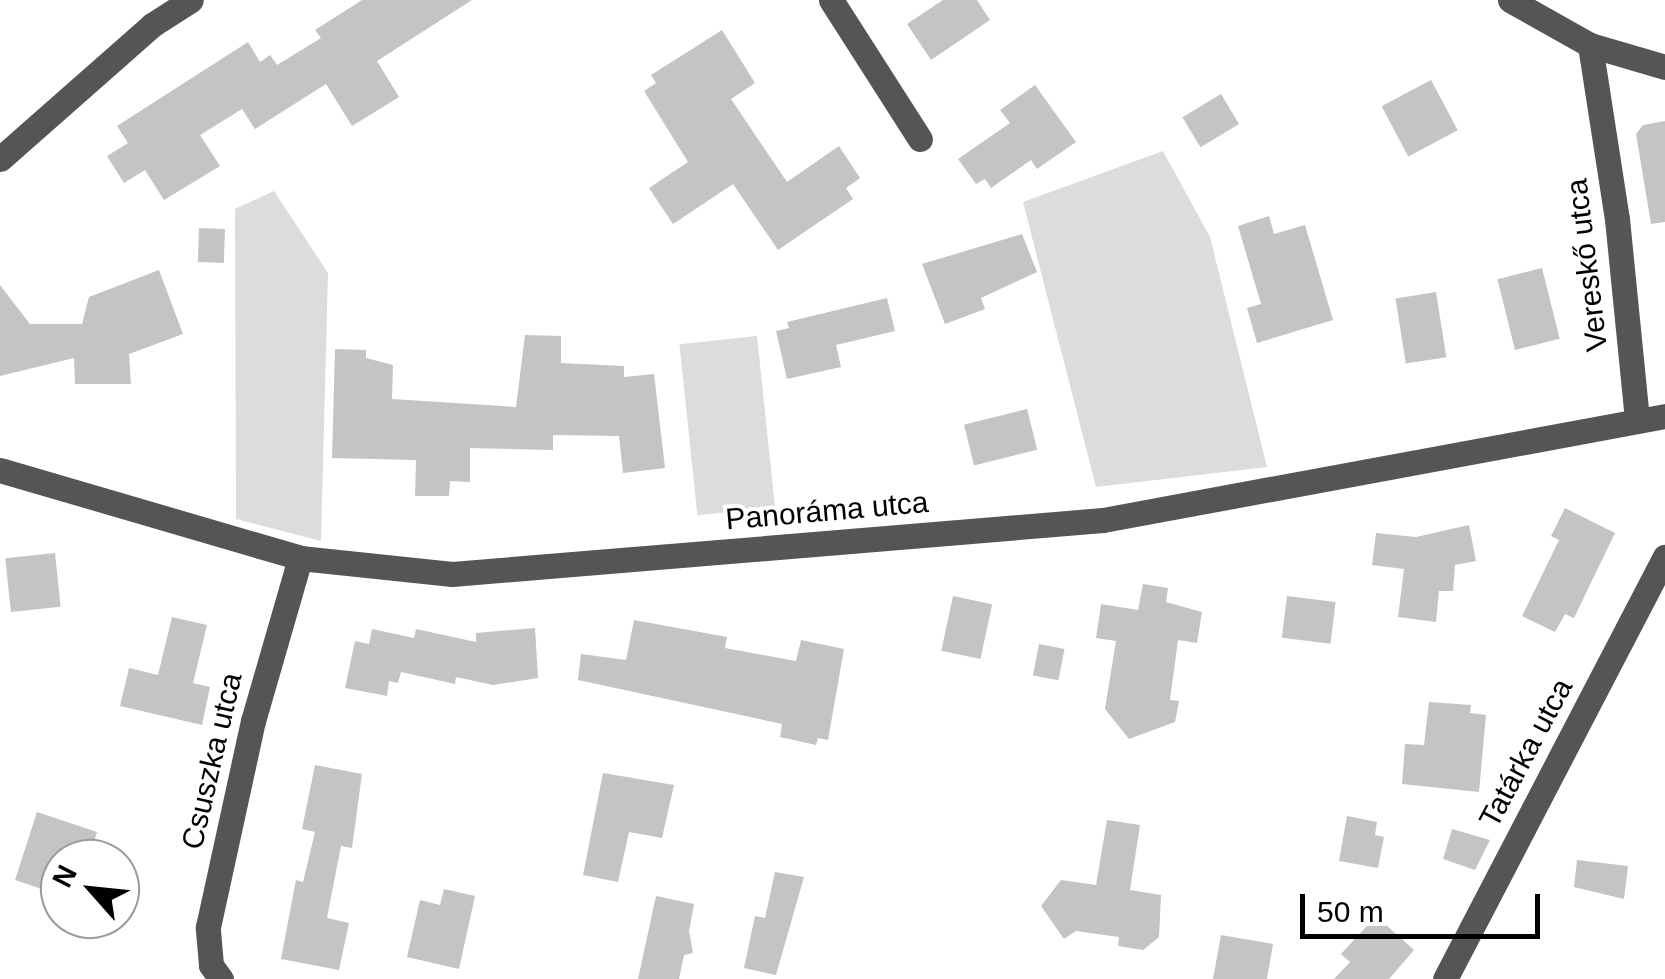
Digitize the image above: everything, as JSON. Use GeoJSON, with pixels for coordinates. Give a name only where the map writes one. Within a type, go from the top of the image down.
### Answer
{"type":"FeatureCollection","features":[{"type":"Feature","properties":{"kind":"street"},"geometry":{"type":"LineString","coordinates":[[0,159],[152,25],[191,0]]}},
{"type":"Feature","properties":{"kind":"street"},"geometry":{"type":"LineString","coordinates":[[831,0],[920,139]]}},
{"type":"Feature","properties":{"kind":"street"},"geometry":{"type":"LineString","coordinates":[[1510,0],[1590,44],[1665,67]]}},
{"type":"Feature","properties":{"kind":"street","name":"Vereskő utca"},"geometry":{"type":"LineString","coordinates":[[1590,44],[1617,219],[1637,420]]}},
{"type":"Feature","properties":{"kind":"street","name":"Panoráma utca"},"geometry":{"type":"LineString","coordinates":[[0,470],[300,558],[452,574],[1102,520],[1665,416]]}},
{"type":"Feature","properties":{"kind":"street","name":"Tatárka utca"},"geometry":{"type":"LineString","coordinates":[[1445,979],[1665,557]]}},
{"type":"Feature","properties":{"kind":"street","name":"Csuszka utca"},"geometry":{"type":"LineString","coordinates":[[221,979],[211,965],[208,927],[253,721],[300,558]]}},
{"type":"Feature","properties":{"kind":"shaded area"},"geometry":{"type":"Polygon","coordinates":[[[1163,151],[1210,237],[1267,467],[1096,487],[1023,202],[1163,151]]]}},
{"type":"Feature","properties":{"kind":"shaded area"},"geometry":{"type":"Polygon","coordinates":[[[274,191],[328,273],[321,541],[236,519],[235,209],[274,191]]]}},
{"type":"Feature","properties":{"kind":"shaded area"},"geometry":{"type":"Polygon","coordinates":[[[757,336],[775,507],[697,515],[679,344],[757,336]]]}},
{"type":"Feature","properties":{"kind":"building"},"geometry":{"type":"Polygon","coordinates":[[[362,0],[472,0],[377,61],[399,97],[352,126],[326,84],[255,129],[242,109],[200,135],[220,166],[164,200],[145,170],[124,183],[107,156],[128,143],[117,126],[248,42],[260,62],[270,55],[277,65],[321,38],[315,30],[362,0]]]}},
{"type":"Feature","properties":{"kind":"building"},"geometry":{"type":"Polygon","coordinates":[[[943,0],[977,0],[990,20],[931,60],[907,24],[943,0]]]}},
{"type":"Feature","properties":{"kind":"building"},"geometry":{"type":"Polygon","coordinates":[[[722,30],[755,83],[731,99],[787,182],[839,146],[860,178],[846,188],[853,199],[778,250],[733,184],[673,224],[649,188],[688,162],[644,91],[656,83],[651,75],[722,30]]]}},
{"type":"Feature","properties":{"kind":"building"},"geometry":{"type":"Polygon","coordinates":[[[1431,80],[1458,130],[1408,157],[1382,106],[1431,80]]]}},
{"type":"Feature","properties":{"kind":"building"},"geometry":{"type":"Polygon","coordinates":[[[1035,85],[1076,142],[1037,169],[1031,160],[991,188],[985,179],[976,184],[958,159],[1010,123],[1000,110],[1035,85]]]}},
{"type":"Feature","properties":{"kind":"building"},"geometry":{"type":"Polygon","coordinates":[[[1221,94],[1239,124],[1200,147],[1182,117],[1221,94]]]}},
{"type":"Feature","properties":{"kind":"building"},"geometry":{"type":"Polygon","coordinates":[[[1665,121],[1665,222],[1651,224],[1636,134],[1643,125],[1665,121]]]}},
{"type":"Feature","properties":{"kind":"building"},"geometry":{"type":"Polygon","coordinates":[[[1269,216],[1274,234],[1305,225],[1333,320],[1257,343],[1247,308],[1261,304],[1238,226],[1269,216]]]}},
{"type":"Feature","properties":{"kind":"building"},"geometry":{"type":"Polygon","coordinates":[[[199,228],[225,229],[224,263],[198,262],[199,228]]]}},
{"type":"Feature","properties":{"kind":"building"},"geometry":{"type":"Polygon","coordinates":[[[1022,234],[1037,272],[981,298],[985,309],[945,324],[922,264],[1022,234]]]}},
{"type":"Feature","properties":{"kind":"building"},"geometry":{"type":"Polygon","coordinates":[[[1542,268],[1560,339],[1515,350],[1497,279],[1542,268]]]}},
{"type":"Feature","properties":{"kind":"building"},"geometry":{"type":"Polygon","coordinates":[[[159,270],[183,334],[129,354],[131,384],[75,384],[74,358],[0,376],[0,285],[30,324],[82,324],[89,297],[159,270]]]}},
{"type":"Feature","properties":{"kind":"building"},"geometry":{"type":"Polygon","coordinates":[[[1436,292],[1446,357],[1406,364],[1396,298],[1436,292]]]}},
{"type":"Feature","properties":{"kind":"building"},"geometry":{"type":"Polygon","coordinates":[[[887,298],[895,331],[836,345],[841,367],[787,379],[776,331],[789,328],[787,322],[887,298]]]}},
{"type":"Feature","properties":{"kind":"building"},"geometry":{"type":"Polygon","coordinates":[[[525,335],[561,336],[561,363],[624,366],[624,377],[654,374],[665,468],[623,473],[619,436],[553,435],[553,450],[470,448],[470,482],[450,481],[449,496],[415,496],[416,460],[332,458],[335,349],[366,350],[366,358],[393,365],[392,399],[516,407],[525,335]]]}},
{"type":"Feature","properties":{"kind":"building"},"geometry":{"type":"Polygon","coordinates":[[[1027,409],[1037,450],[974,465],[964,425],[1027,409]]]}},
{"type":"Feature","properties":{"kind":"building"},"geometry":{"type":"Polygon","coordinates":[[[1565,508],[1615,533],[1574,618],[1565,614],[1555,632],[1522,616],[1559,540],[1551,536],[1565,508]]]}},
{"type":"Feature","properties":{"kind":"building"},"geometry":{"type":"Polygon","coordinates":[[[1469,525],[1476,561],[1455,565],[1453,591],[1439,591],[1436,622],[1398,617],[1404,569],[1372,565],[1376,533],[1416,537],[1469,525]]]}},
{"type":"Feature","properties":{"kind":"building"},"geometry":{"type":"Polygon","coordinates":[[[55,553],[61,607],[11,612],[5,558],[55,553]]]}},
{"type":"Feature","properties":{"kind":"building"},"geometry":{"type":"Polygon","coordinates":[[[1143,584],[1168,588],[1166,602],[1202,612],[1197,643],[1178,640],[1170,700],[1179,701],[1175,722],[1129,739],[1105,709],[1116,641],[1096,638],[1101,604],[1138,610],[1143,584]]]}},
{"type":"Feature","properties":{"kind":"building"},"geometry":{"type":"Polygon","coordinates":[[[953,596],[992,604],[980,659],[941,651],[953,596]]]}},
{"type":"Feature","properties":{"kind":"building"},"geometry":{"type":"Polygon","coordinates":[[[1287,596],[1336,602],[1331,644],[1282,638],[1287,596]]]}},
{"type":"Feature","properties":{"kind":"building"},"geometry":{"type":"Polygon","coordinates":[[[172,617],[207,625],[193,683],[210,687],[202,725],[120,706],[129,668],[158,675],[172,617]]]}},
{"type":"Feature","properties":{"kind":"building"},"geometry":{"type":"Polygon","coordinates":[[[634,620],[727,637],[725,648],[796,661],[801,640],[844,649],[828,740],[818,738],[816,745],[780,737],[782,724],[578,680],[581,654],[626,660],[634,620]]]}},
{"type":"Feature","properties":{"kind":"building"},"geometry":{"type":"Polygon","coordinates":[[[535,628],[538,678],[493,685],[456,677],[455,684],[401,672],[398,683],[389,681],[387,696],[345,688],[355,641],[369,644],[372,629],[414,638],[416,629],[476,642],[476,633],[535,628]]]}},
{"type":"Feature","properties":{"kind":"building"},"geometry":{"type":"Polygon","coordinates":[[[1039,644],[1065,649],[1058,680],[1033,675],[1039,644]]]}},
{"type":"Feature","properties":{"kind":"building"},"geometry":{"type":"Polygon","coordinates":[[[1429,702],[1471,705],[1470,713],[1486,715],[1479,792],[1402,784],[1405,744],[1424,745],[1429,702]]]}},
{"type":"Feature","properties":{"kind":"building"},"geometry":{"type":"Polygon","coordinates":[[[315,765],[362,774],[352,848],[341,846],[327,918],[349,923],[339,970],[281,959],[296,880],[303,882],[315,832],[302,829],[315,765]]]}},
{"type":"Feature","properties":{"kind":"building"},"geometry":{"type":"Polygon","coordinates":[[[603,773],[674,785],[662,838],[629,832],[618,882],[583,875],[603,773]]]}},
{"type":"Feature","properties":{"kind":"building"},"geometry":{"type":"Polygon","coordinates":[[[37,812],[97,832],[95,839],[40,839],[40,888],[15,880],[37,812]]]}},
{"type":"Feature","properties":{"kind":"building"},"geometry":{"type":"Polygon","coordinates":[[[1347,816],[1377,822],[1375,835],[1384,837],[1378,868],[1339,861],[1347,816]]]}},
{"type":"Feature","properties":{"kind":"building"},"geometry":{"type":"Polygon","coordinates":[[[1107,820],[1140,825],[1130,890],[1161,895],[1159,937],[1143,950],[1118,946],[1119,937],[1076,931],[1064,939],[1041,906],[1061,880],[1096,885],[1107,820]]]}},
{"type":"Feature","properties":{"kind":"building"},"geometry":{"type":"Polygon","coordinates":[[[1452,829],[1490,840],[1475,870],[1443,859],[1452,829]]]}},
{"type":"Feature","properties":{"kind":"building"},"geometry":{"type":"Polygon","coordinates":[[[1577,860],[1628,866],[1624,899],[1574,887],[1577,860]]]}},
{"type":"Feature","properties":{"kind":"building"},"geometry":{"type":"Polygon","coordinates":[[[775,872],[804,877],[776,975],[744,968],[755,916],[765,918],[775,872]]]}},
{"type":"Feature","properties":{"kind":"building"},"geometry":{"type":"Polygon","coordinates":[[[444,889],[475,896],[459,969],[407,957],[420,900],[440,905],[444,889]]]}},
{"type":"Feature","properties":{"kind":"building"},"geometry":{"type":"Polygon","coordinates":[[[656,896],[694,904],[689,931],[693,953],[684,955],[679,979],[638,979],[656,896]]]}},
{"type":"Feature","properties":{"kind":"building"},"geometry":{"type":"Polygon","coordinates":[[[1376,916],[1414,950],[1389,979],[1334,979],[1350,962],[1341,954],[1376,916]]]}},
{"type":"Feature","properties":{"kind":"building"},"geometry":{"type":"Polygon","coordinates":[[[1221,935],[1273,944],[1267,979],[1213,979],[1221,935]]]}}]}
